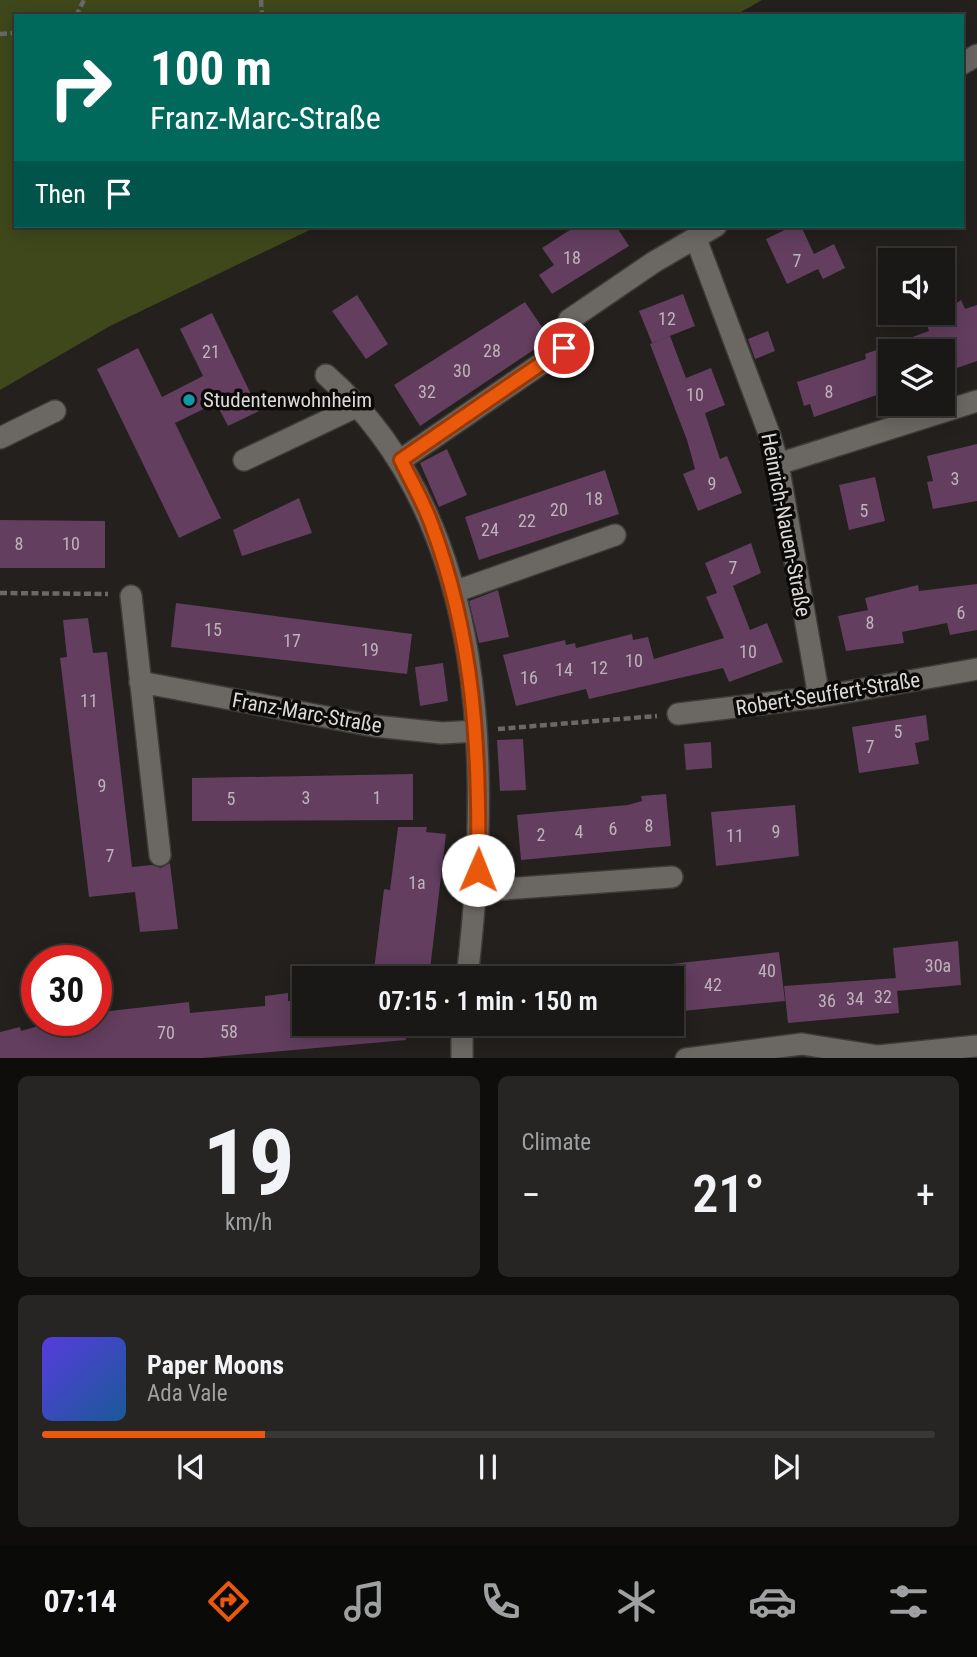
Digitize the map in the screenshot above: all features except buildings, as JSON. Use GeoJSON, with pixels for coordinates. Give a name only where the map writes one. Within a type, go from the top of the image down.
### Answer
{"type":"FeatureCollection","features":[{"type":"Feature","properties":{"kind":"street"},"geometry":{"type":"LineString","coordinates":[[569,320],[654,262],[713,228]]}},
{"type":"Feature","properties":{"kind":"street","name":"Heinrich-Nauen-Straße"},"geometry":{"type":"LineString","coordinates":[[696,239],[778,464],[819,697]]}},
{"type":"Feature","properties":{"kind":"street"},"geometry":{"type":"LineString","coordinates":[[401,460],[564,348]]}},
{"type":"Feature","properties":{"kind":"street"},"geometry":{"type":"LineString","coordinates":[[326,375],[360,405],[401,460],[430,521],[454,592],[473,685],[476,731],[477,891],[468,966]]}},
{"type":"Feature","properties":{"kind":"street"},"geometry":{"type":"LineString","coordinates":[[778,464],[977,401]]}},
{"type":"Feature","properties":{"kind":"street"},"geometry":{"type":"LineString","coordinates":[[244,460],[360,405]]}},
{"type":"Feature","properties":{"kind":"street"},"geometry":{"type":"LineString","coordinates":[[0,439],[55,411]]}},
{"type":"Feature","properties":{"kind":"street"},"geometry":{"type":"LineString","coordinates":[[454,592],[615,535]]}},
{"type":"Feature","properties":{"kind":"street"},"geometry":{"type":"LineString","coordinates":[[131,596],[160,855]]}},
{"type":"Feature","properties":{"kind":"street","name":"Robert-Seuffert-Straße"},"geometry":{"type":"LineString","coordinates":[[678,715],[819,697],[977,669]]}},
{"type":"Feature","properties":{"kind":"street","name":"Franz-Marc-Straße"},"geometry":{"type":"LineString","coordinates":[[140,682],[374,726],[442,733],[476,731]]}},
{"type":"Feature","properties":{"kind":"street"},"geometry":{"type":"LineString","coordinates":[[477,891],[672,877]]}},
{"type":"Feature","properties":{"kind":"street"},"geometry":{"type":"LineString","coordinates":[[462,1036],[462,1058]]}},
{"type":"Feature","properties":{"kind":"street"},"geometry":{"type":"LineString","coordinates":[[711,1057],[802,1044],[878,1056],[977,1046]]}},
{"type":"Feature","properties":{"kind":"path"},"geometry":{"type":"LineString","coordinates":[[0,593],[131,596]]}},
{"type":"Feature","properties":{"kind":"path"},"geometry":{"type":"LineString","coordinates":[[476,731],[678,715]]}},
{"type":"Feature","properties":{"kind":"green space"},"geometry":{"type":"Polygon","coordinates":[[[0,0],[762,0],[738,14],[14,14],[14,228],[314,228],[110,326],[0,390],[0,0]]]}},
{"type":"Feature","properties":{"kind":"place","name":"Studentenwohnheim"},"geometry":{"type":"Point","coordinates":[189,400]}},
{"type":"Feature","properties":{"kind":"route"},"geometry":{"type":"LineString","coordinates":[[478,870],[476,731],[473,685],[464,635],[454,592],[430,521],[401,460],[564,348]]}}]}
